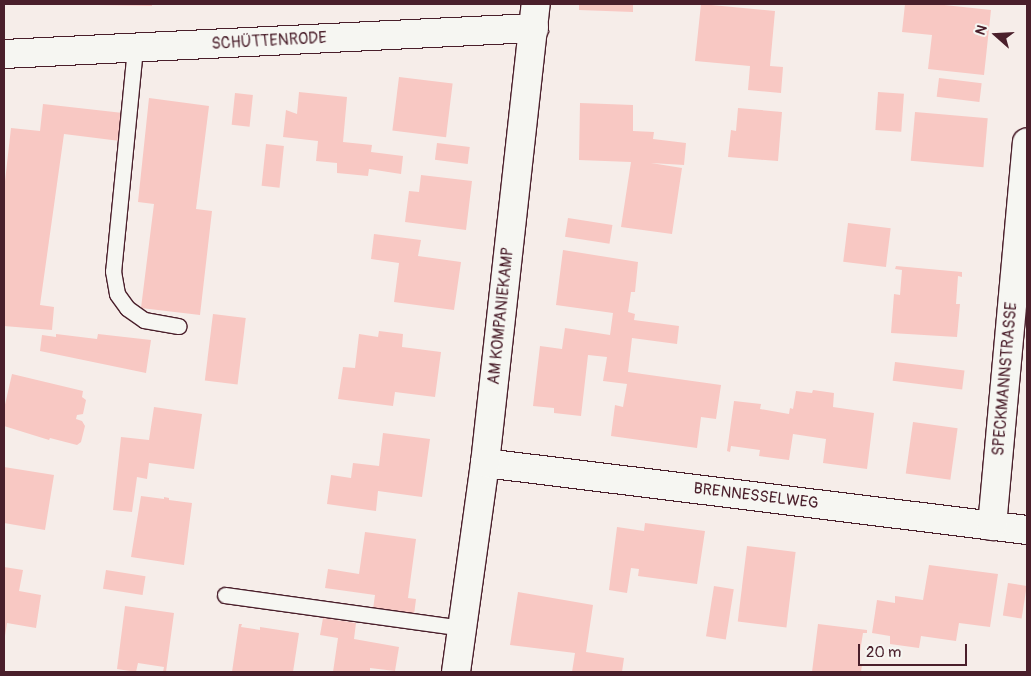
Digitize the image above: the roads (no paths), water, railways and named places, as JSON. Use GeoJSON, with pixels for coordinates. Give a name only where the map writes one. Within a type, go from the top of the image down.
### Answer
{"type":"FeatureCollection","features":[{"type":"Feature","properties":{"kind":"street","name":"SCHÜTTENRODE"},"geometry":{"type":"LineString","coordinates":[[4,54],[135,48],[535,16]]}},
{"type":"Feature","properties":{"kind":"street","name":"AM KOMPANIEKAMP"},"geometry":{"type":"LineString","coordinates":[[456,672],[486,463],[535,16]]}},
{"type":"Feature","properties":{"kind":"street","name":"SPECKMANNSTRASSE"},"geometry":{"type":"LineString","coordinates":[[992,526],[1027,143]]}},
{"type":"Feature","properties":{"kind":"street","name":"BRENNESSELWEG"},"geometry":{"type":"LineString","coordinates":[[486,463],[1027,530]]}},
{"type":"Feature","properties":{"kind":"lane"},"geometry":{"type":"LineString","coordinates":[[135,48],[113,271],[118,294],[127,308],[144,320],[178,326]]}},
{"type":"Feature","properties":{"kind":"lane"},"geometry":{"type":"LineString","coordinates":[[224,595],[462,628]]}}]}
